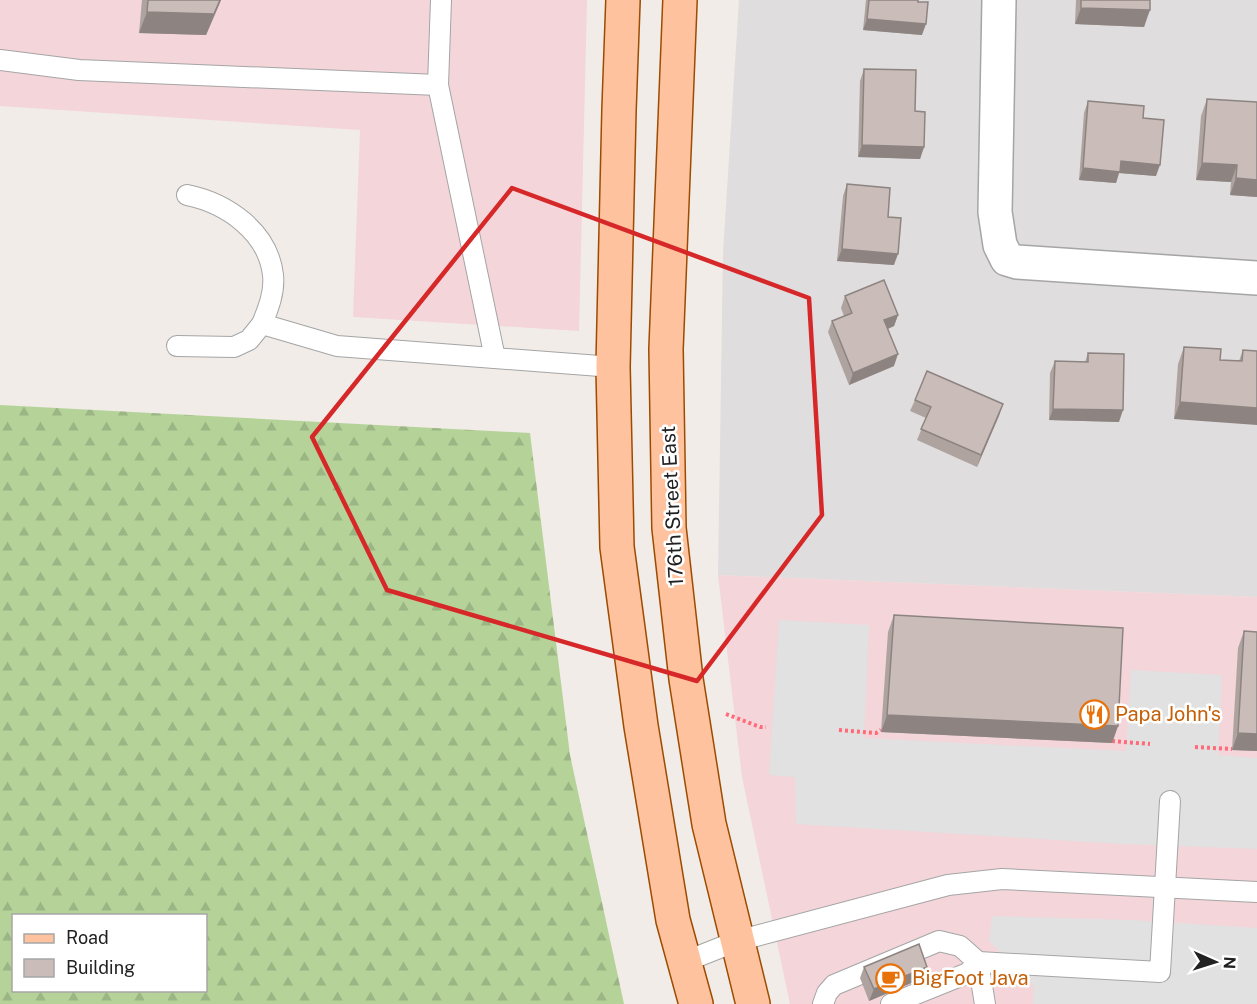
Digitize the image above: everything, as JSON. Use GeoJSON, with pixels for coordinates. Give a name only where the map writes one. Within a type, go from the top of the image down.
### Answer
{"type":"FeatureCollection","features":[{"type":"Feature","properties":{"kind":"main road"},"geometry":{"type":"LineString","coordinates":[[623,0],[614,367],[617,547],[642,738],[673,920],[696,1004]]}},
{"type":"Feature","properties":{"kind":"main road","name":"176th Street East"},"geometry":{"type":"LineString","coordinates":[[680,0],[666,348],[669,528],[686,679],[709,824],[753,1004]]}},
{"type":"Feature","properties":{"kind":"street"},"geometry":{"type":"LineString","coordinates":[[999,0],[995,212],[1000,245],[1008,259],[1017,262],[1257,278]]}},
{"type":"Feature","properties":{"kind":"lane"},"geometry":{"type":"LineString","coordinates":[[441,0],[438,85],[495,358]]}},
{"type":"Feature","properties":{"kind":"lane"},"geometry":{"type":"LineString","coordinates":[[0,60],[79,69],[438,85]]}},
{"type":"Feature","properties":{"kind":"lane"},"geometry":{"type":"LineString","coordinates":[[177,346],[234,347],[249,340],[262,324],[271,302],[274,275],[267,253],[256,235],[231,212],[207,199],[187,195]]}},
{"type":"Feature","properties":{"kind":"lane"},"geometry":{"type":"LineString","coordinates":[[262,324],[337,346],[614,367]]}},
{"type":"Feature","properties":{"kind":"lane"},"geometry":{"type":"LineString","coordinates":[[823,1004],[827,993],[834,985],[939,941],[960,946],[978,962],[1160,972],[1170,801]]}},
{"type":"Feature","properties":{"kind":"lane"},"geometry":{"type":"LineString","coordinates":[[684,962],[737,940],[948,885],[1002,879],[1257,892]]}},
{"type":"Feature","properties":{"kind":"lane"},"geometry":{"type":"LineString","coordinates":[[891,1004],[968,974],[978,962]]}},
{"type":"Feature","properties":{"kind":"lane"},"geometry":{"type":"LineString","coordinates":[[978,962],[985,1004]]}},
{"type":"Feature","properties":{"kind":"path"},"geometry":{"type":"LineString","coordinates":[[720,711],[760,727],[766,727]]}},
{"type":"Feature","properties":{"kind":"path"},"geometry":{"type":"LineString","coordinates":[[839,730],[876,733],[881,730]]}},
{"type":"Feature","properties":{"kind":"path"},"geometry":{"type":"LineString","coordinates":[[1112,741],[1150,744]]}},
{"type":"Feature","properties":{"kind":"path"},"geometry":{"type":"LineString","coordinates":[[1195,747],[1232,748]]}},
{"type":"Feature","properties":{"kind":"highlighted area"},"geometry":{"type":"Polygon","coordinates":[[[512,188],[809,298],[822,515],[697,681],[387,590],[312,437],[512,188]]]}},
{"type":"Feature","properties":{"kind":"shaded area"},"geometry":{"type":"Polygon","coordinates":[[[0,0],[587,0],[579,331],[353,317],[360,130],[0,106],[0,0]]]}},
{"type":"Feature","properties":{"kind":"shaded area"},"geometry":{"type":"Polygon","coordinates":[[[739,0],[1257,0],[1257,597],[718,575],[723,253],[739,0]]]}},
{"type":"Feature","properties":{"kind":"shaded area"},"geometry":{"type":"Polygon","coordinates":[[[718,575],[1257,597],[1257,1004],[790,1004],[742,777],[718,575]]]}},
{"type":"Feature","properties":{"kind":"shaded area"},"geometry":{"type":"Polygon","coordinates":[[[779,620],[869,625],[864,738],[1126,751],[1131,670],[1222,675],[1218,755],[1257,758],[1257,849],[1123,844],[796,824],[795,777],[769,775],[779,620]]]}},
{"type":"Feature","properties":{"kind":"shaded area"},"geometry":{"type":"Polygon","coordinates":[[[992,916],[1132,920],[1257,928],[1257,1004],[1033,1004],[1034,986],[989,941],[992,916]]]}},
{"type":"Feature","properties":{"kind":"green space"},"geometry":{"type":"Polygon","coordinates":[[[0,405],[530,433],[570,755],[624,1004],[0,1004],[0,405]]]}},
{"type":"Feature","properties":{"kind":"building"},"geometry":{"type":"Polygon","coordinates":[[[148,0],[220,0],[214,14],[147,12],[148,0]]]}},
{"type":"Feature","properties":{"kind":"building"},"geometry":{"type":"Polygon","coordinates":[[[869,0],[928,2],[926,24],[867,19],[869,0]]]}},
{"type":"Feature","properties":{"kind":"building"},"geometry":{"type":"Polygon","coordinates":[[[1081,0],[1150,0],[1150,10],[1081,8],[1081,0]]]}},
{"type":"Feature","properties":{"kind":"building"},"geometry":{"type":"Polygon","coordinates":[[[864,69],[916,70],[915,111],[925,112],[924,147],[862,145],[864,69]]]}},
{"type":"Feature","properties":{"kind":"building"},"geometry":{"type":"Polygon","coordinates":[[[1207,99],[1257,102],[1257,180],[1236,178],[1237,165],[1202,163],[1207,99]]]}},
{"type":"Feature","properties":{"kind":"building"},"geometry":{"type":"Polygon","coordinates":[[[1088,101],[1144,106],[1143,118],[1164,120],[1160,165],[1121,161],[1120,172],[1083,168],[1088,101]]]}},
{"type":"Feature","properties":{"kind":"building"},"geometry":{"type":"Polygon","coordinates":[[[847,184],[890,188],[888,217],[901,218],[898,254],[842,249],[847,184]]]}},
{"type":"Feature","properties":{"kind":"building"},"geometry":{"type":"Polygon","coordinates":[[[884,280],[898,315],[884,320],[898,354],[853,373],[832,321],[852,313],[845,296],[884,280]]]}},
{"type":"Feature","properties":{"kind":"building"},"geometry":{"type":"Polygon","coordinates":[[[1184,347],[1221,349],[1220,360],[1242,361],[1243,350],[1257,351],[1257,408],[1180,402],[1184,347]]]}},
{"type":"Feature","properties":{"kind":"building"},"geometry":{"type":"Polygon","coordinates":[[[1088,353],[1124,354],[1123,410],[1053,409],[1055,361],[1088,362],[1088,353]]]}},
{"type":"Feature","properties":{"kind":"building"},"geometry":{"type":"Polygon","coordinates":[[[927,371],[1003,404],[981,455],[921,429],[931,407],[915,400],[927,371]]]}},
{"type":"Feature","properties":{"kind":"building"},"geometry":{"type":"Polygon","coordinates":[[[894,615],[1123,628],[1118,726],[887,715],[894,615]]]}},
{"type":"Feature","properties":{"kind":"building"},"geometry":{"type":"Polygon","coordinates":[[[1244,631],[1257,632],[1257,734],[1238,733],[1244,631]]]}},
{"type":"Feature","properties":{"kind":"building"},"geometry":{"type":"Polygon","coordinates":[[[919,944],[927,967],[874,989],[864,967],[919,944]]]}},
{"type":"Feature","properties":{"kind":"place","name":"Papa John's"},"geometry":{"type":"Point","coordinates":[1094,714]}},
{"type":"Feature","properties":{"kind":"place","name":"BigFoot Java"},"geometry":{"type":"Point","coordinates":[891,978]}}]}
